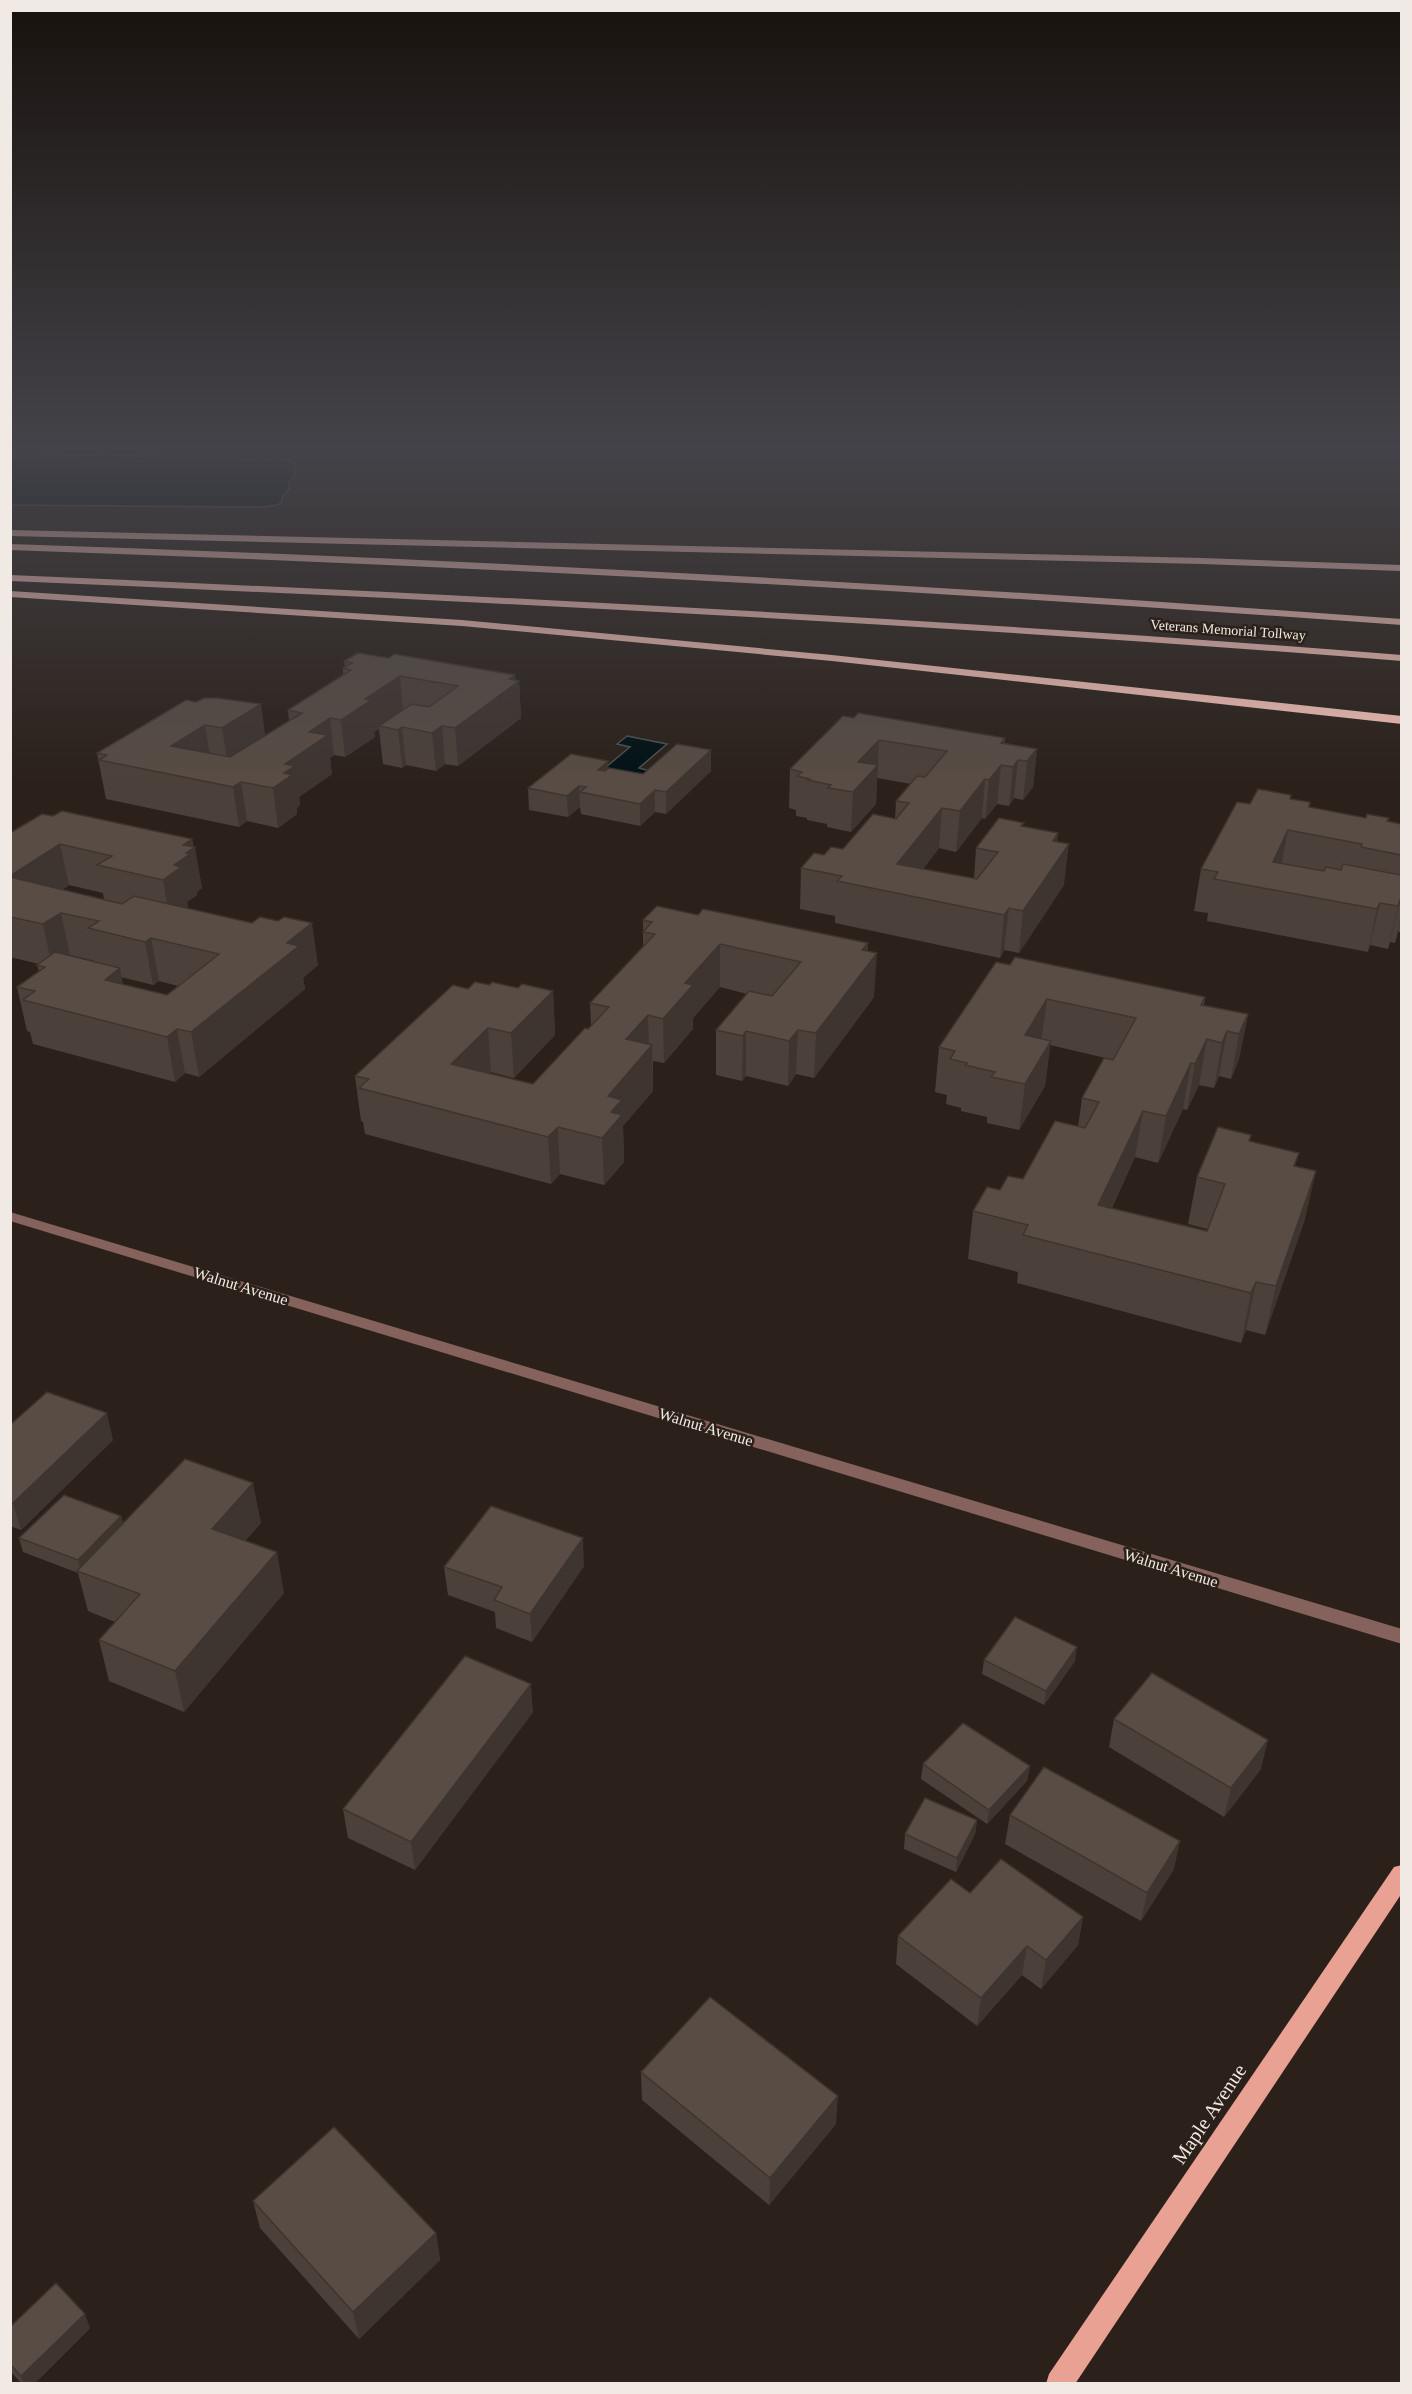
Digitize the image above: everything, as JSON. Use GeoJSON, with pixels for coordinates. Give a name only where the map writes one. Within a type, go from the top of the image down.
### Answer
{"type":"FeatureCollection","features":[{"type":"Feature","properties":{"kind":"highway","name":"Veterans Memorial Tollway"},"geometry":{"type":"LineString","coordinates":[[346,560],[1122,601],[1401,622]]}},
{"type":"Feature","properties":{"kind":"highway"},"geometry":{"type":"LineString","coordinates":[[1132,560],[1401,568]]}},
{"type":"Feature","properties":{"kind":"highway","name":"Veterans Memorial Tollway"},"geometry":{"type":"LineString","coordinates":[[10,578],[339,592],[886,622],[1401,658]]}},
{"type":"Feature","properties":{"kind":"highway"},"geometry":{"type":"LineString","coordinates":[[10,594],[474,624],[844,660],[1401,720]]}},
{"type":"Feature","properties":{"kind":"main road","name":"Maple Avenue"},"geometry":{"type":"LineString","coordinates":[[1059,2384],[1401,1874]]}},
{"type":"Feature","properties":{"kind":"street","name":"Walnut Avenue"},"geometry":{"type":"LineString","coordinates":[[10,1216],[1401,1637]]}},
{"type":"Feature","properties":{"kind":"shaded area"},"geometry":{"type":"Polygon","coordinates":[[[627,736],[667,744],[639,768],[650,771],[640,779],[600,772],[630,747],[617,744],[627,736]]]}},
{"type":"Feature","properties":{"kind":"building"},"geometry":{"type":"Polygon","coordinates":[[[358,653],[389,658],[394,654],[515,675],[509,679],[519,681],[455,728],[442,726],[432,733],[402,727],[398,730],[379,726],[412,704],[429,707],[458,686],[400,676],[365,699],[371,700],[341,720],[330,718],[309,732],[328,735],[285,764],[295,766],[284,773],[292,775],[273,788],[241,782],[233,787],[99,760],[107,755],[97,753],[186,700],[196,702],[204,698],[217,698],[261,704],[222,728],[205,725],[171,746],[230,757],[302,713],[288,710],[351,670],[343,668],[352,663],[344,661],[358,653]]]}},
{"type":"Feature","properties":{"kind":"building"},"geometry":{"type":"Polygon","coordinates":[[[858,713],[1005,738],[1001,743],[1037,749],[1027,761],[1018,760],[1013,767],[1001,765],[989,780],[985,779],[960,811],[942,808],[897,864],[977,879],[998,852],[976,848],[999,818],[1024,823],[1021,826],[1058,833],[1053,841],[1069,844],[1023,911],[1009,908],[1004,915],[837,881],[842,876],[801,868],[814,853],[824,855],[831,847],[843,849],[873,814],[896,819],[909,803],[896,801],[917,776],[925,777],[947,751],[879,740],[858,762],[878,765],[853,792],[828,788],[831,785],[797,776],[802,772],[790,769],[843,716],[854,718],[858,713]]]}},
{"type":"Feature","properties":{"kind":"building"},"geometry":{"type":"Polygon","coordinates":[[[677,744],[711,750],[666,792],[655,790],[640,804],[580,792],[586,787],[579,786],[567,796],[528,788],[571,754],[608,761],[598,770],[605,771],[609,768],[643,774],[677,744]]]}},
{"type":"Feature","properties":{"kind":"building"},"geometry":{"type":"Polygon","coordinates":[[[1258,789],[1291,795],[1290,799],[1310,802],[1309,807],[1366,818],[1367,814],[1389,818],[1387,821],[1401,824],[1401,855],[1361,847],[1362,844],[1288,830],[1273,862],[1324,871],[1326,867],[1341,870],[1343,864],[1401,875],[1401,900],[1398,906],[1380,903],[1377,909],[1214,879],[1218,872],[1201,869],[1237,802],[1250,804],[1258,789]]]}},
{"type":"Feature","properties":{"kind":"building"},"geometry":{"type":"Polygon","coordinates":[[[62,811],[192,839],[183,845],[195,847],[186,853],[190,854],[174,865],[181,867],[163,880],[97,865],[112,856],[60,844],[10,876],[10,833],[42,814],[53,816],[62,811]]]}},
{"type":"Feature","properties":{"kind":"building"},"geometry":{"type":"Polygon","coordinates":[[[10,877],[122,904],[134,896],[252,923],[260,917],[278,921],[284,917],[312,923],[287,943],[299,946],[191,1032],[177,1029],[167,1037],[23,1000],[35,991],[17,987],[45,967],[37,965],[55,952],[120,968],[105,980],[167,995],[219,954],[151,938],[145,942],[88,928],[99,921],[61,913],[43,924],[10,917],[10,877]]]}},
{"type":"Feature","properties":{"kind":"building"},"geometry":{"type":"Polygon","coordinates":[[[657,906],[698,915],[703,909],[868,943],[862,950],[877,953],[816,1033],[798,1030],[789,1041],[746,1031],[743,1036],[716,1030],[749,991],[772,996],[801,962],[720,944],[685,983],[693,985],[663,1019],[648,1015],[626,1039],[652,1045],[608,1096],[622,1100],[611,1112],[622,1115],[602,1138],[558,1127],[548,1137],[359,1088],[369,1079],[355,1076],[453,985],[468,989],[475,982],[490,985],[492,982],[518,988],[522,984],[553,991],[511,1033],[488,1028],[451,1064],[533,1084],[585,1028],[588,1029],[609,1007],[590,1003],[655,934],[643,932],[652,922],[643,920],[657,906]]]}},
{"type":"Feature","properties":{"kind":"building"},"geometry":{"type":"Polygon","coordinates":[[[1015,957],[1205,997],[1201,1005],[1248,1014],[1239,1034],[1227,1031],[1222,1043],[1207,1039],[1195,1064],[1191,1063],[1166,1116],[1143,1111],[1098,1205],[1207,1231],[1225,1184],[1197,1177],[1218,1127],[1251,1135],[1249,1141],[1299,1153],[1294,1166],[1316,1171],[1276,1286],[1256,1282],[1251,1293],[1023,1235],[1028,1225],[973,1211],[987,1187],[1000,1190],[1008,1176],[1023,1179],[1055,1121],[1085,1128],[1099,1102],[1082,1098],[1104,1058],[1113,1060],[1136,1018],[1047,999],[1025,1035],[1051,1041],[1025,1084],[991,1077],[995,1072],[950,1059],[955,1051],[939,1047],[996,962],[1010,965],[1015,957]]]}},
{"type":"Feature","properties":{"kind":"building"},"geometry":{"type":"Polygon","coordinates":[[[47,1392],[107,1413],[13,1503],[10,1501],[10,1425],[47,1392]]]}},
{"type":"Feature","properties":{"kind":"building"},"geometry":{"type":"Polygon","coordinates":[[[185,1459],[253,1483],[212,1529],[277,1552],[175,1671],[99,1640],[140,1594],[77,1571],[185,1459]]]}},
{"type":"Feature","properties":{"kind":"building"},"geometry":{"type":"Polygon","coordinates":[[[64,1495],[121,1516],[78,1560],[19,1538],[64,1495]]]}},
{"type":"Feature","properties":{"kind":"building"},"geometry":{"type":"Polygon","coordinates":[[[491,1506],[583,1538],[530,1614],[494,1600],[502,1587],[444,1567],[491,1506]]]}},
{"type":"Feature","properties":{"kind":"building"},"geometry":{"type":"Polygon","coordinates":[[[1015,1617],[1077,1647],[1046,1691],[984,1660],[1015,1617]]]}},
{"type":"Feature","properties":{"kind":"building"},"geometry":{"type":"Polygon","coordinates":[[[465,1656],[531,1684],[411,1842],[343,1809],[465,1656]]]}},
{"type":"Feature","properties":{"kind":"building"},"geometry":{"type":"Polygon","coordinates":[[[1152,1673],[1268,1740],[1231,1788],[1114,1719],[1152,1673]]]}},
{"type":"Feature","properties":{"kind":"building"},"geometry":{"type":"Polygon","coordinates":[[[963,1723],[1030,1766],[989,1810],[923,1764],[963,1723]]]}},
{"type":"Feature","properties":{"kind":"building"},"geometry":{"type":"Polygon","coordinates":[[[1044,1767],[1180,1841],[1147,1893],[1010,1815],[1044,1767]]]}},
{"type":"Feature","properties":{"kind":"building"},"geometry":{"type":"Polygon","coordinates":[[[925,1798],[977,1820],[957,1858],[905,1834],[925,1798]]]}},
{"type":"Feature","properties":{"kind":"building"},"geometry":{"type":"Polygon","coordinates":[[[1001,1859],[1083,1917],[1046,1960],[1027,1946],[981,1998],[898,1936],[951,1879],[970,1893],[1001,1859]]]}},
{"type":"Feature","properties":{"kind":"building"},"geometry":{"type":"Polygon","coordinates":[[[710,1997],[838,2096],[770,2178],[641,2072],[710,1997]]]}},
{"type":"Feature","properties":{"kind":"building"},"geometry":{"type":"Polygon","coordinates":[[[334,2127],[436,2233],[353,2312],[253,2201],[334,2127]]]}},
{"type":"Feature","properties":{"kind":"building"},"geometry":{"type":"Polygon","coordinates":[[[56,2283],[85,2314],[21,2376],[10,2364],[10,2327],[56,2283]]]}}]}
